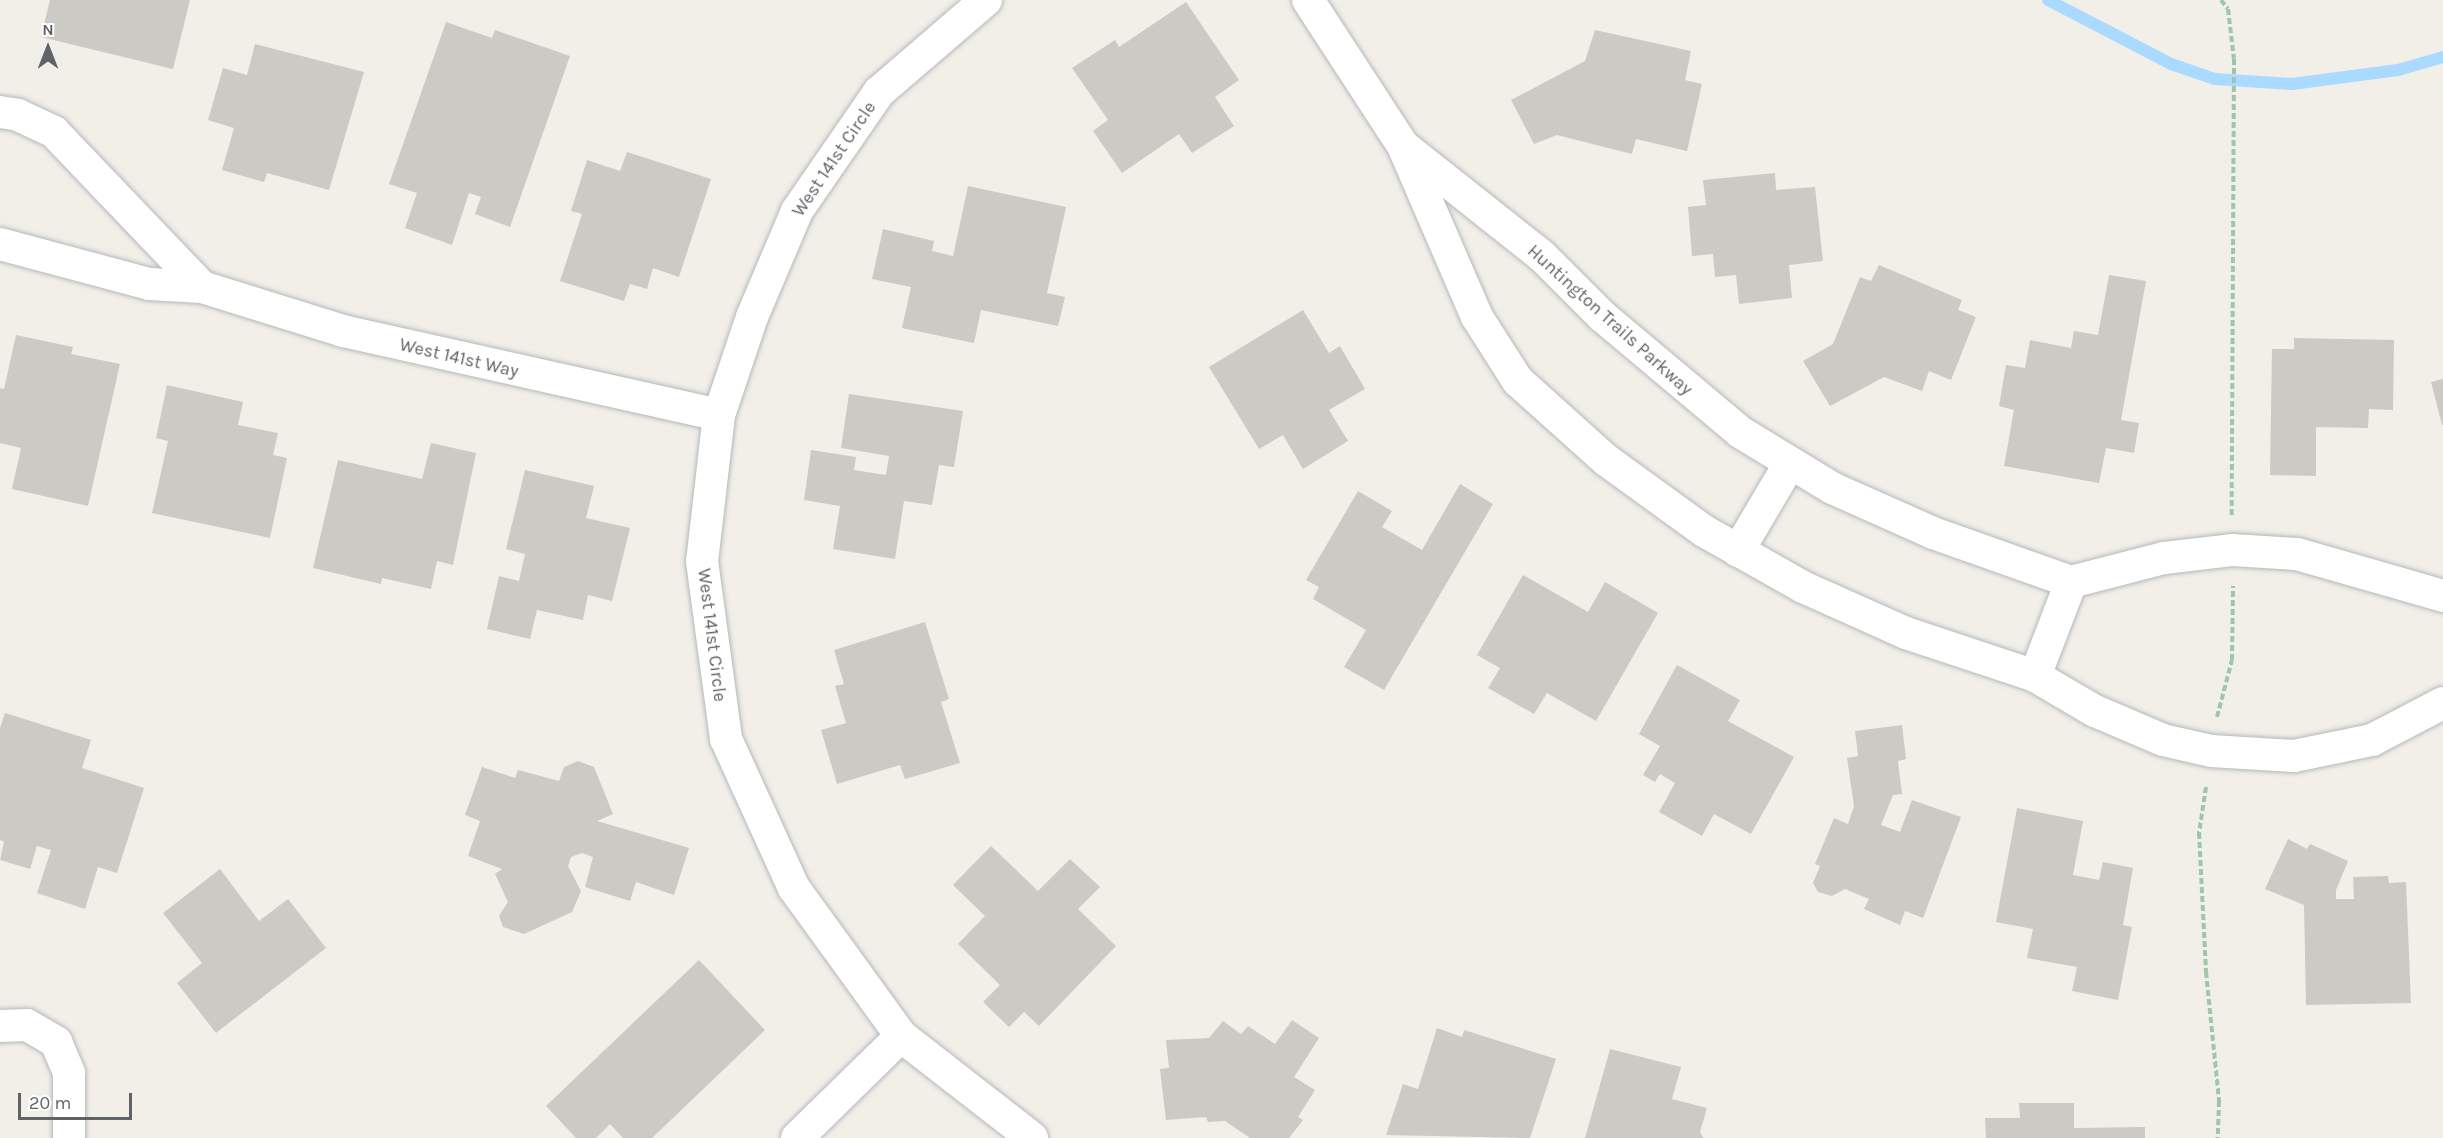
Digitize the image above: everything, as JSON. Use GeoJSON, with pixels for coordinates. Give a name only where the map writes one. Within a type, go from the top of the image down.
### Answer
{"type":"FeatureCollection","features":[{"type":"Feature","properties":{"kind":"street","name":"West 141st Circle"},"geometry":{"type":"LineString","coordinates":[[986,0],[879,92],[797,211],[752,317],[720,415],[702,561],[726,739],[794,888],[901,1036],[1032,1138]]}},
{"type":"Feature","properties":{"kind":"street","name":"Huntington Trails Parkway"},"geometry":{"type":"LineString","coordinates":[[1308,0],[1404,147],[1477,317],[1518,381],[1606,460],[1704,531],[1803,587],[1906,633],[2035,676],[2095,711],[2163,740],[2211,751],[2294,756],[2361,742],[2443,703]]}},
{"type":"Feature","properties":{"kind":"street","name":"West 141st Way"},"geometry":{"type":"LineString","coordinates":[[0,112],[18,115],[54,132],[202,287]]}},
{"type":"Feature","properties":{"kind":"street","name":"Huntington Trails Parkway"},"geometry":{"type":"LineString","coordinates":[[1404,147],[1542,256],[1666,373],[1740,432],[1832,488],[1934,533],[2071,582]]}},
{"type":"Feature","properties":{"kind":"street","name":"West 141st Way"},"geometry":{"type":"LineString","coordinates":[[0,244],[149,284],[202,287],[342,331],[720,415]]}},
{"type":"Feature","properties":{"kind":"street"},"geometry":{"type":"LineString","coordinates":[[1738,551],[1790,463]]}},
{"type":"Feature","properties":{"kind":"street"},"geometry":{"type":"LineString","coordinates":[[2035,676],[2071,582],[2164,558],[2232,550],[2297,554],[2443,596]]}},
{"type":"Feature","properties":{"kind":"street"},"geometry":{"type":"LineString","coordinates":[[0,1026],[27,1025],[56,1042],[69,1073],[69,1138]]}},
{"type":"Feature","properties":{"kind":"street"},"geometry":{"type":"LineString","coordinates":[[797,1138],[901,1036]]}},
{"type":"Feature","properties":{"kind":"path"},"geometry":{"type":"LineString","coordinates":[[2218,1138],[2219,1101],[2206,972],[2199,833],[2211,751],[2232,660],[2234,59],[2228,9],[2221,0]]}},
{"type":"Feature","properties":{"kind":"building"},"geometry":{"type":"Polygon","coordinates":[[[50,0],[190,0],[173,69],[41,37],[50,0]]]}},
{"type":"Feature","properties":{"kind":"building"},"geometry":{"type":"Polygon","coordinates":[[[1186,2],[1239,80],[1215,97],[1234,126],[1192,153],[1179,134],[1122,173],[1093,131],[1108,120],[1072,68],[1115,40],[1119,47],[1186,2]]]}},
{"type":"Feature","properties":{"kind":"building"},"geometry":{"type":"Polygon","coordinates":[[[446,22],[492,38],[495,30],[570,56],[510,227],[475,214],[481,197],[469,193],[452,245],[405,228],[417,193],[389,184],[446,22]]]}},
{"type":"Feature","properties":{"kind":"building"},"geometry":{"type":"Polygon","coordinates":[[[1595,30],[1691,51],[1685,80],[1702,84],[1687,151],[1636,139],[1632,154],[1557,135],[1534,144],[1511,100],[1585,61],[1595,30]]]}},
{"type":"Feature","properties":{"kind":"building"},"geometry":{"type":"Polygon","coordinates":[[[255,44],[364,72],[329,190],[267,173],[264,182],[222,170],[234,128],[208,120],[223,68],[247,75],[255,44]]]}},
{"type":"Feature","properties":{"kind":"building"},"geometry":{"type":"Polygon","coordinates":[[[627,152],[711,179],[679,277],[653,268],[647,289],[630,284],[624,301],[560,281],[582,214],[571,211],[587,160],[620,171],[627,152]]]}},
{"type":"Feature","properties":{"kind":"building"},"geometry":{"type":"Polygon","coordinates":[[[1775,173],[1776,190],[1815,187],[1823,261],[1789,265],[1792,298],[1739,304],[1736,275],[1715,277],[1713,254],[1692,256],[1688,207],[1706,205],[1703,180],[1775,173]]]}},
{"type":"Feature","properties":{"kind":"building"},"geometry":{"type":"Polygon","coordinates":[[[968,186],[1066,207],[1047,293],[1065,297],[1058,326],[981,310],[974,343],[902,328],[911,287],[872,279],[883,229],[934,241],[932,251],[953,256],[968,186]]]}},
{"type":"Feature","properties":{"kind":"building"},"geometry":{"type":"Polygon","coordinates":[[[1879,265],[1962,300],[1958,310],[1976,317],[1951,380],[1929,371],[1922,391],[1884,377],[1830,406],[1803,361],[1833,344],[1860,277],[1871,281],[1879,265]]]}},
{"type":"Feature","properties":{"kind":"building"},"geometry":{"type":"Polygon","coordinates":[[[2109,275],[2146,281],[2121,420],[2139,423],[2134,453],[2106,448],[2099,483],[2004,466],[2014,410],[1999,406],[2006,365],[2025,368],[2030,340],[2071,348],[2074,331],[2098,335],[2109,275]]]}},
{"type":"Feature","properties":{"kind":"building"},"geometry":{"type":"Polygon","coordinates":[[[1303,310],[1329,353],[1340,346],[1365,389],[1329,410],[1348,441],[1303,469],[1283,435],[1259,449],[1209,367],[1303,310]]]}},
{"type":"Feature","properties":{"kind":"building"},"geometry":{"type":"Polygon","coordinates":[[[16,335],[73,347],[71,354],[120,364],[88,506],[12,489],[21,448],[0,443],[0,388],[4,389],[16,335]]]}},
{"type":"Feature","properties":{"kind":"building"},"geometry":{"type":"Polygon","coordinates":[[[2294,338],[2394,340],[2393,410],[2369,409],[2368,428],[2316,427],[2316,476],[2270,475],[2272,349],[2294,349],[2294,338]]]}},
{"type":"Feature","properties":{"kind":"building"},"geometry":{"type":"Polygon","coordinates":[[[2443,379],[2443,425],[2442,425],[2431,382],[2443,379]]]}},
{"type":"Feature","properties":{"kind":"building"},"geometry":{"type":"Polygon","coordinates":[[[167,385],[243,402],[238,425],[278,433],[273,455],[287,458],[270,538],[152,513],[168,441],[156,438],[167,385]]]}},
{"type":"Feature","properties":{"kind":"building"},"geometry":{"type":"Polygon","coordinates":[[[849,394],[963,411],[954,467],[939,465],[932,505],[904,501],[895,559],[833,549],[840,506],[804,500],[811,450],[856,457],[854,470],[886,475],[889,456],[841,448],[849,394]]]}},
{"type":"Feature","properties":{"kind":"building"},"geometry":{"type":"Polygon","coordinates":[[[431,443],[476,453],[453,565],[437,561],[431,589],[382,578],[381,584],[313,568],[338,460],[422,479],[431,443]]]}},
{"type":"Feature","properties":{"kind":"building"},"geometry":{"type":"Polygon","coordinates":[[[525,470],[594,486],[586,518],[630,528],[612,601],[588,595],[583,620],[537,610],[530,639],[487,629],[499,576],[519,581],[525,554],[506,549],[525,470]]]}},
{"type":"Feature","properties":{"kind":"building"},"geometry":{"type":"Polygon","coordinates":[[[1460,484],[1493,504],[1384,690],[1344,667],[1366,630],[1313,599],[1319,587],[1306,580],[1358,491],[1392,511],[1382,527],[1422,550],[1460,484]]]}},
{"type":"Feature","properties":{"kind":"building"},"geometry":{"type":"Polygon","coordinates":[[[1523,575],[1588,612],[1605,582],[1658,613],[1596,721],[1547,693],[1534,714],[1488,688],[1500,668],[1477,655],[1523,575]]]}},
{"type":"Feature","properties":{"kind":"building"},"geometry":{"type":"Polygon","coordinates":[[[925,622],[949,699],[941,702],[960,763],[905,779],[900,765],[837,784],[821,730],[846,723],[835,686],[844,684],[834,650],[925,622]]]}},
{"type":"Feature","properties":{"kind":"building"},"geometry":{"type":"Polygon","coordinates":[[[1677,665],[1740,700],[1728,721],[1794,757],[1751,834],[1714,814],[1702,836],[1659,812],[1675,783],[1660,774],[1655,782],[1643,775],[1660,746],[1639,734],[1677,665]]]}},
{"type":"Feature","properties":{"kind":"building"},"geometry":{"type":"Polygon","coordinates":[[[5,713],[91,740],[82,768],[144,788],[117,873],[98,867],[85,909],[37,893],[51,850],[37,846],[30,869],[0,860],[4,842],[0,840],[0,728],[5,713]]]}},
{"type":"Feature","properties":{"kind":"building"},"geometry":{"type":"Polygon","coordinates":[[[1902,725],[1906,759],[1898,761],[1902,794],[1893,795],[1881,825],[1900,832],[1912,800],[1961,817],[1923,918],[1905,911],[1900,925],[1864,909],[1869,899],[1845,889],[1832,896],[1818,892],[1813,883],[1820,866],[1815,864],[1834,818],[1848,824],[1854,806],[1847,758],[1858,756],[1855,731],[1902,725]]]}},
{"type":"Feature","properties":{"kind":"building"},"geometry":{"type":"Polygon","coordinates":[[[578,761],[594,767],[613,814],[597,821],[689,848],[674,895],[636,882],[630,901],[585,887],[593,857],[582,853],[571,857],[568,866],[581,891],[572,912],[524,934],[503,927],[499,916],[508,902],[495,874],[502,869],[468,856],[480,821],[465,815],[482,767],[515,778],[518,770],[559,781],[564,767],[578,761]]]}},
{"type":"Feature","properties":{"kind":"building"},"geometry":{"type":"Polygon","coordinates":[[[2017,808],[2083,821],[2073,875],[2099,880],[2103,862],[2133,868],[2123,925],[2132,927],[2118,1000],[2072,991],[2077,967],[2027,958],[2033,929],[1996,922],[2017,808]]]}},
{"type":"Feature","properties":{"kind":"building"},"geometry":{"type":"Polygon","coordinates":[[[2288,839],[2307,849],[2310,844],[2348,861],[2336,890],[2336,899],[2354,899],[2353,877],[2388,876],[2389,883],[2406,882],[2411,1003],[2306,1005],[2304,905],[2265,889],[2288,839]]]}},
{"type":"Feature","properties":{"kind":"building"},"geometry":{"type":"Polygon","coordinates":[[[991,846],[1038,891],[1070,859],[1100,887],[1078,909],[1116,946],[1039,1026],[1024,1012],[1009,1027],[983,1002],[1000,985],[958,944],[985,916],[953,885],[991,846]]]}},
{"type":"Feature","properties":{"kind":"building"},"geometry":{"type":"Polygon","coordinates":[[[220,869],[259,921],[288,899],[326,948],[216,1033],[177,983],[202,963],[163,913],[220,869]]]}},
{"type":"Feature","properties":{"kind":"building"},"geometry":{"type":"Polygon","coordinates":[[[699,960],[765,1030],[652,1138],[623,1138],[610,1124],[596,1138],[576,1138],[546,1106],[699,960]]]}},
{"type":"Feature","properties":{"kind":"building"},"geometry":{"type":"Polygon","coordinates":[[[1292,1020],[1319,1038],[1294,1077],[1315,1090],[1298,1117],[1303,1120],[1289,1138],[1250,1138],[1225,1121],[1208,1122],[1206,1117],[1166,1120],[1160,1069],[1169,1068],[1166,1040],[1209,1038],[1223,1021],[1241,1034],[1248,1026],[1275,1044],[1292,1020]]]}},
{"type":"Feature","properties":{"kind":"building"},"geometry":{"type":"Polygon","coordinates":[[[1437,1028],[1462,1037],[1464,1030],[1556,1059],[1530,1138],[1386,1135],[1403,1084],[1418,1089],[1437,1028]]]}},
{"type":"Feature","properties":{"kind":"building"},"geometry":{"type":"Polygon","coordinates":[[[1610,1049],[1681,1067],[1672,1099],[1707,1108],[1700,1132],[1703,1138],[1585,1138],[1610,1049]]]}},
{"type":"Feature","properties":{"kind":"building"},"geometry":{"type":"Polygon","coordinates":[[[2019,1103],[2074,1103],[2074,1128],[2145,1127],[2145,1138],[1986,1138],[1985,1118],[2020,1118],[2019,1103]]]}},
{"type":"Feature","properties":{"kind":"waterway"},"geometry":{"type":"LineString","coordinates":[[2048,0],[2171,64],[2215,79],[2292,84],[2398,70],[2443,57]]}}]}
